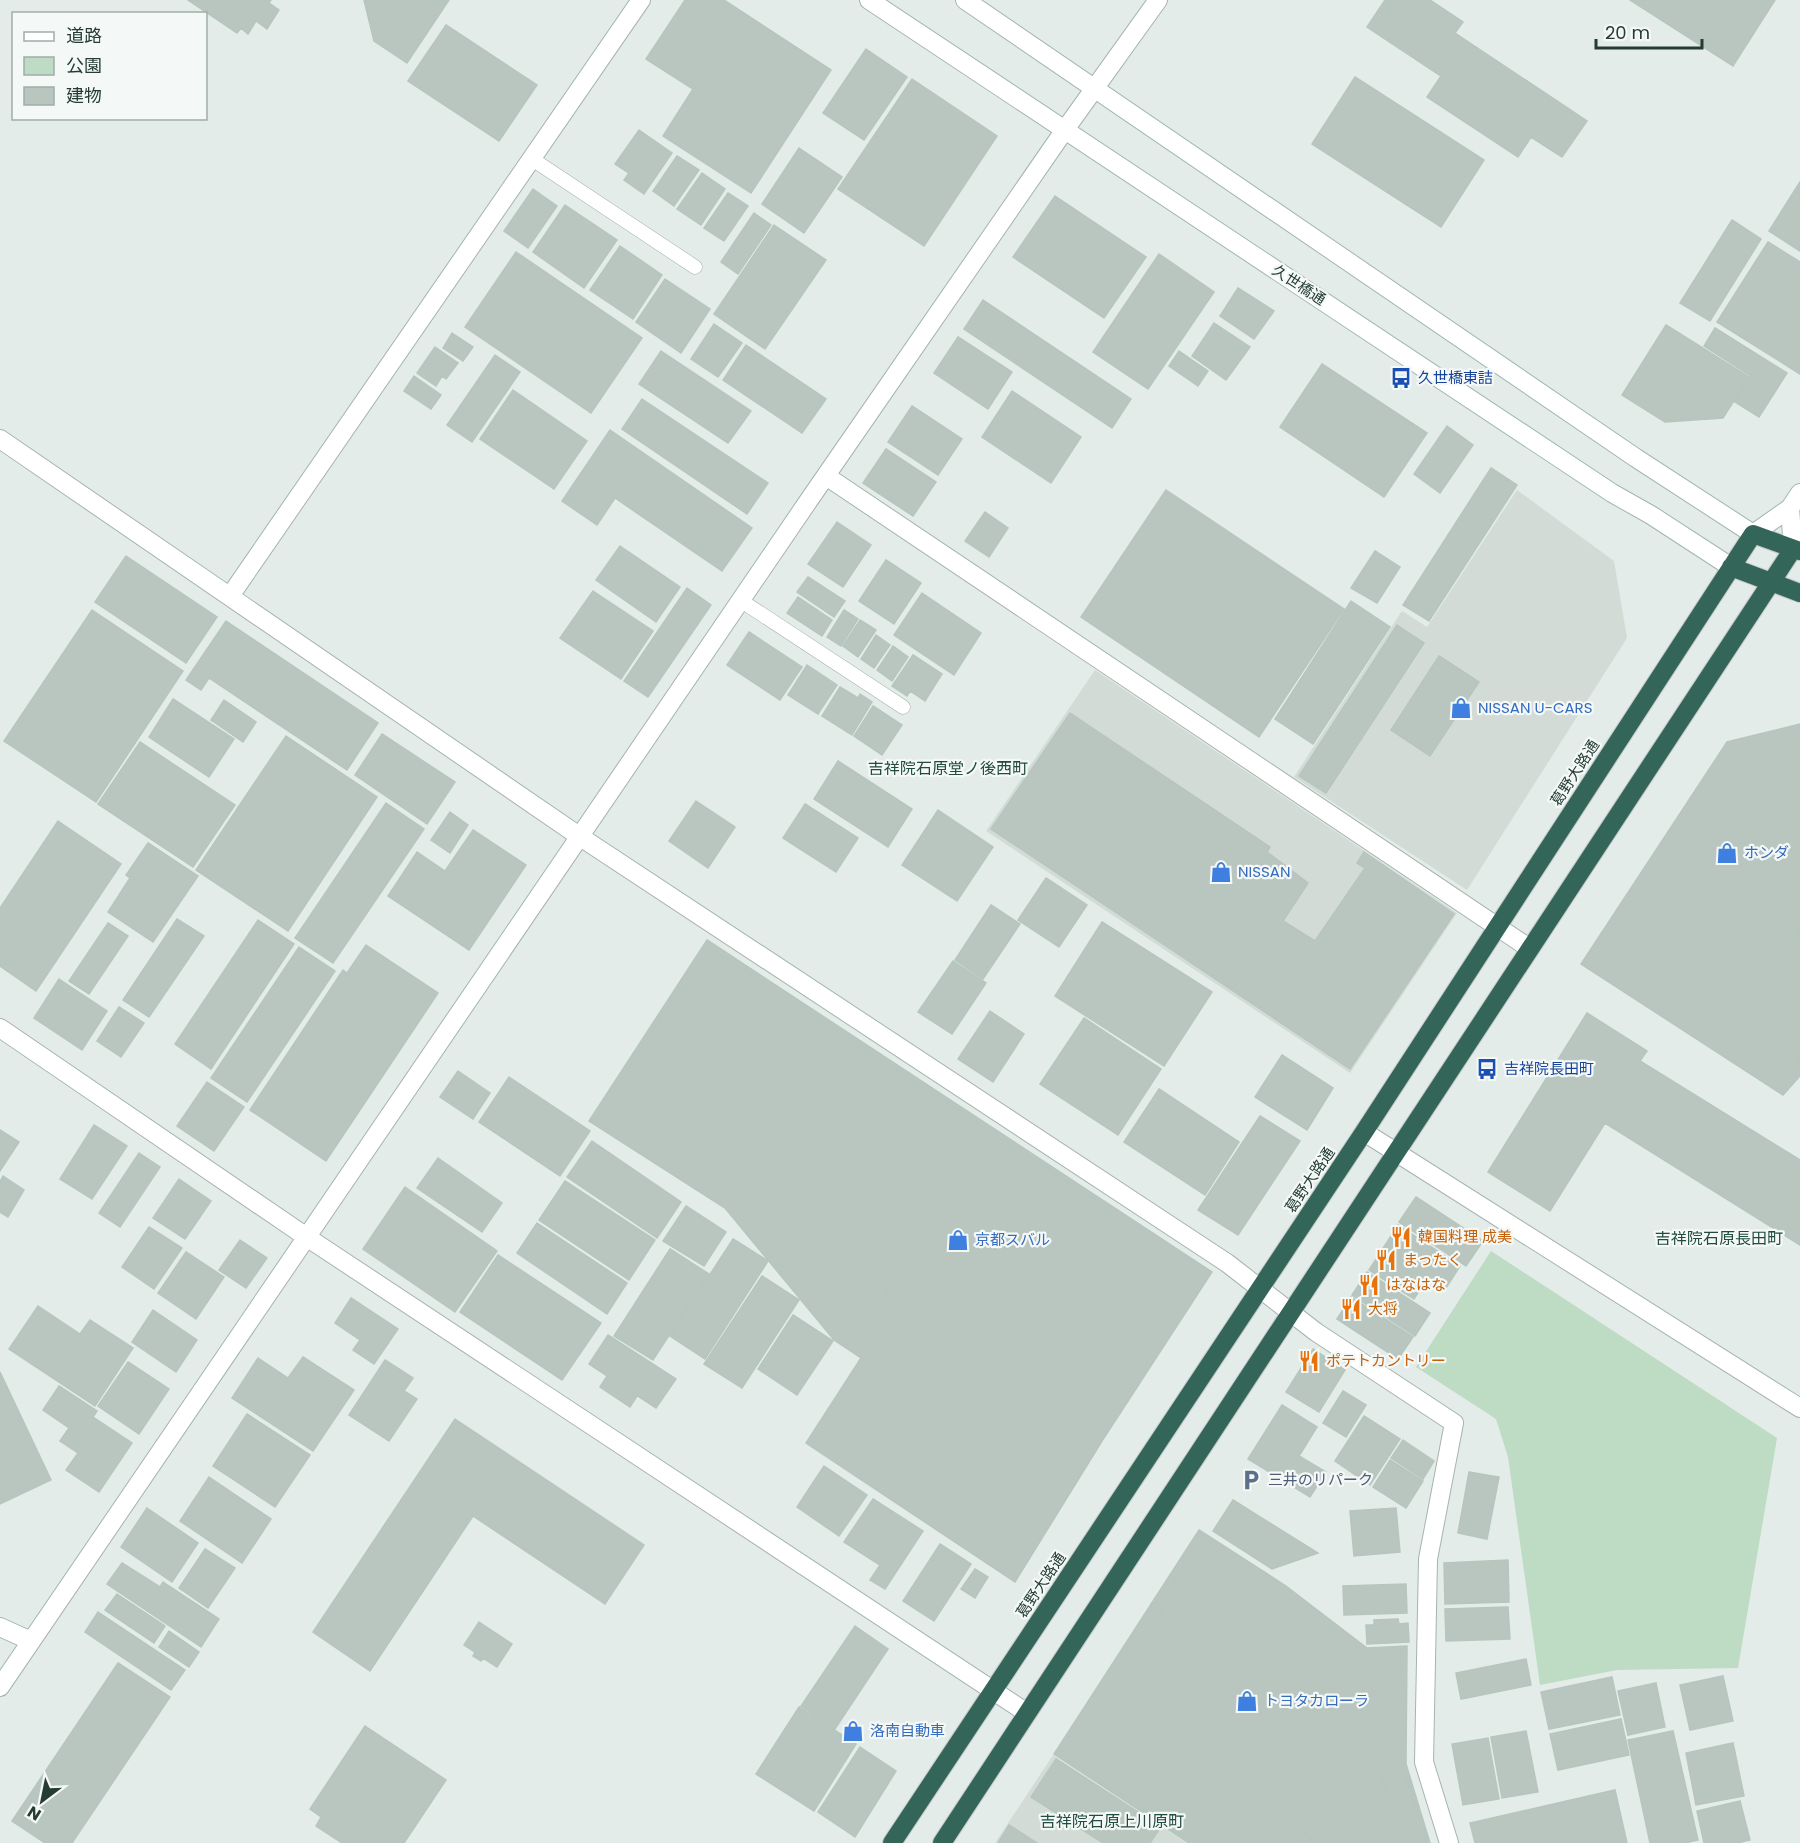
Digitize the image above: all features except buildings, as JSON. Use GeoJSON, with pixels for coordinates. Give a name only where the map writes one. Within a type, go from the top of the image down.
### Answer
{"type":"FeatureCollection","features":[{"type":"Feature","properties":{"kind":"highway"},"geometry":{"type":"LineString","coordinates":[[942,1843],[1529,948],[1771,582],[1796,550],[1753,534]]}},
{"type":"Feature","properties":{"kind":"highway","name":"葛野大路通"},"geometry":{"type":"LineString","coordinates":[[892,1843],[992,1689],[1364,1132],[1753,534]]}},
{"type":"Feature","properties":{"kind":"highway"},"geometry":{"type":"LineString","coordinates":[[1731,567],[1800,593]]}},
{"type":"Feature","properties":{"kind":"street"},"geometry":{"type":"LineString","coordinates":[[230,596],[641,0]]}},
{"type":"Feature","properties":{"kind":"street","name":"久世橋通"},"geometry":{"type":"LineString","coordinates":[[869,0],[1612,493],[1651,515],[1731,567]]}},
{"type":"Feature","properties":{"kind":"street"},"geometry":{"type":"LineString","coordinates":[[965,0],[1636,458],[1753,534],[1795,501]]}},
{"type":"Feature","properties":{"kind":"street"},"geometry":{"type":"LineString","coordinates":[[0,1687],[308,1238],[740,600],[1064,131],[1158,0]]}},
{"type":"Feature","properties":{"kind":"street"},"geometry":{"type":"LineString","coordinates":[[0,439],[579,836],[1217,1257],[1316,1332],[1454,1423],[1428,1559],[1424,1750],[1424,1762],[1449,1843]]}},
{"type":"Feature","properties":{"kind":"street"},"geometry":{"type":"LineString","coordinates":[[826,476],[1529,948]]}},
{"type":"Feature","properties":{"kind":"street"},"geometry":{"type":"LineString","coordinates":[[1795,501],[1796,550]]}},
{"type":"Feature","properties":{"kind":"street"},"geometry":{"type":"LineString","coordinates":[[0,1028],[308,1238],[1027,1713]]}},
{"type":"Feature","properties":{"kind":"street"},"geometry":{"type":"LineString","coordinates":[[1364,1132],[1800,1408]]}},
{"type":"Feature","properties":{"kind":"street"},"geometry":{"type":"LineString","coordinates":[[0,1627],[31,1641]]}},
{"type":"Feature","properties":{"kind":"lane"},"geometry":{"type":"LineString","coordinates":[[532,159],[695,267]]}},
{"type":"Feature","properties":{"kind":"lane"},"geometry":{"type":"LineString","coordinates":[[740,600],[903,707]]}},
{"type":"Feature","properties":{"kind":"shaded area","name":"NISSAN U-CARS"},"geometry":{"type":"Polygon","coordinates":[[[1517,490],[1614,561],[1627,638],[1467,890],[1294,777],[1402,611],[1427,627],[1517,490]]]}},
{"type":"Feature","properties":{"kind":"shaded area","name":"NISSAN"},"geometry":{"type":"Polygon","coordinates":[[[1095,670],[1457,913],[1350,1073],[986,831],[1095,670]]]}},
{"type":"Feature","properties":{"kind":"shaded area"},"geometry":{"type":"Polygon","coordinates":[[[1053,1755],[1187,1843],[995,1843],[1053,1755]]]}},
{"type":"Feature","properties":{"kind":"green space"},"geometry":{"type":"Polygon","coordinates":[[[1491,1251],[1777,1438],[1738,1668],[1617,1670],[1540,1685],[1508,1457],[1496,1419],[1416,1367],[1491,1251]]]}},
{"type":"Feature","properties":{"kind":"place","name":"久世橋東詰"},"geometry":{"type":"Point","coordinates":[1401,378]}},
{"type":"Feature","properties":{"kind":"place","name":"NISSAN U-CARS"},"geometry":{"type":"Point","coordinates":[1461,708]}},
{"type":"Feature","properties":{"kind":"place","name":"ホンダ"},"geometry":{"type":"Point","coordinates":[1727,853]}},
{"type":"Feature","properties":{"kind":"place","name":"NISSAN"},"geometry":{"type":"Point","coordinates":[1221,872]}},
{"type":"Feature","properties":{"kind":"place","name":"吉祥院長田町"},"geometry":{"type":"Point","coordinates":[1487,1069]}},
{"type":"Feature","properties":{"kind":"place","name":"韓国料理 成美"},"geometry":{"type":"Point","coordinates":[1401,1237]}},
{"type":"Feature","properties":{"kind":"place","name":"京都スバル"},"geometry":{"type":"Point","coordinates":[958,1240]}},
{"type":"Feature","properties":{"kind":"place","name":"まったく"},"geometry":{"type":"Point","coordinates":[1386,1260]}},
{"type":"Feature","properties":{"kind":"place","name":"はなはな"},"geometry":{"type":"Point","coordinates":[1369,1285]}},
{"type":"Feature","properties":{"kind":"place","name":"大将"},"geometry":{"type":"Point","coordinates":[1351,1309]}},
{"type":"Feature","properties":{"kind":"place","name":"ポテトカントリー"},"geometry":{"type":"Point","coordinates":[1309,1361]}},
{"type":"Feature","properties":{"kind":"place","name":"三井のリパーク"},"geometry":{"type":"Point","coordinates":[1251,1480]}},
{"type":"Feature","properties":{"kind":"place","name":"トヨタカローラ"},"geometry":{"type":"Point","coordinates":[1247,1701]}},
{"type":"Feature","properties":{"kind":"place","name":"洛南自動車"},"geometry":{"type":"Point","coordinates":[853,1731]}},
{"type":"Feature","properties":{"kind":"district","name":"吉祥院石原堂ノ後西町"},"geometry":{"type":"Point","coordinates":[948,768]}},
{"type":"Feature","properties":{"kind":"district","name":"吉祥院石原長田町"},"geometry":{"type":"Point","coordinates":[1719,1238]}},
{"type":"Feature","properties":{"kind":"district","name":"吉祥院石原上川原町"},"geometry":{"type":"Point","coordinates":[1112,1821]}}]}
